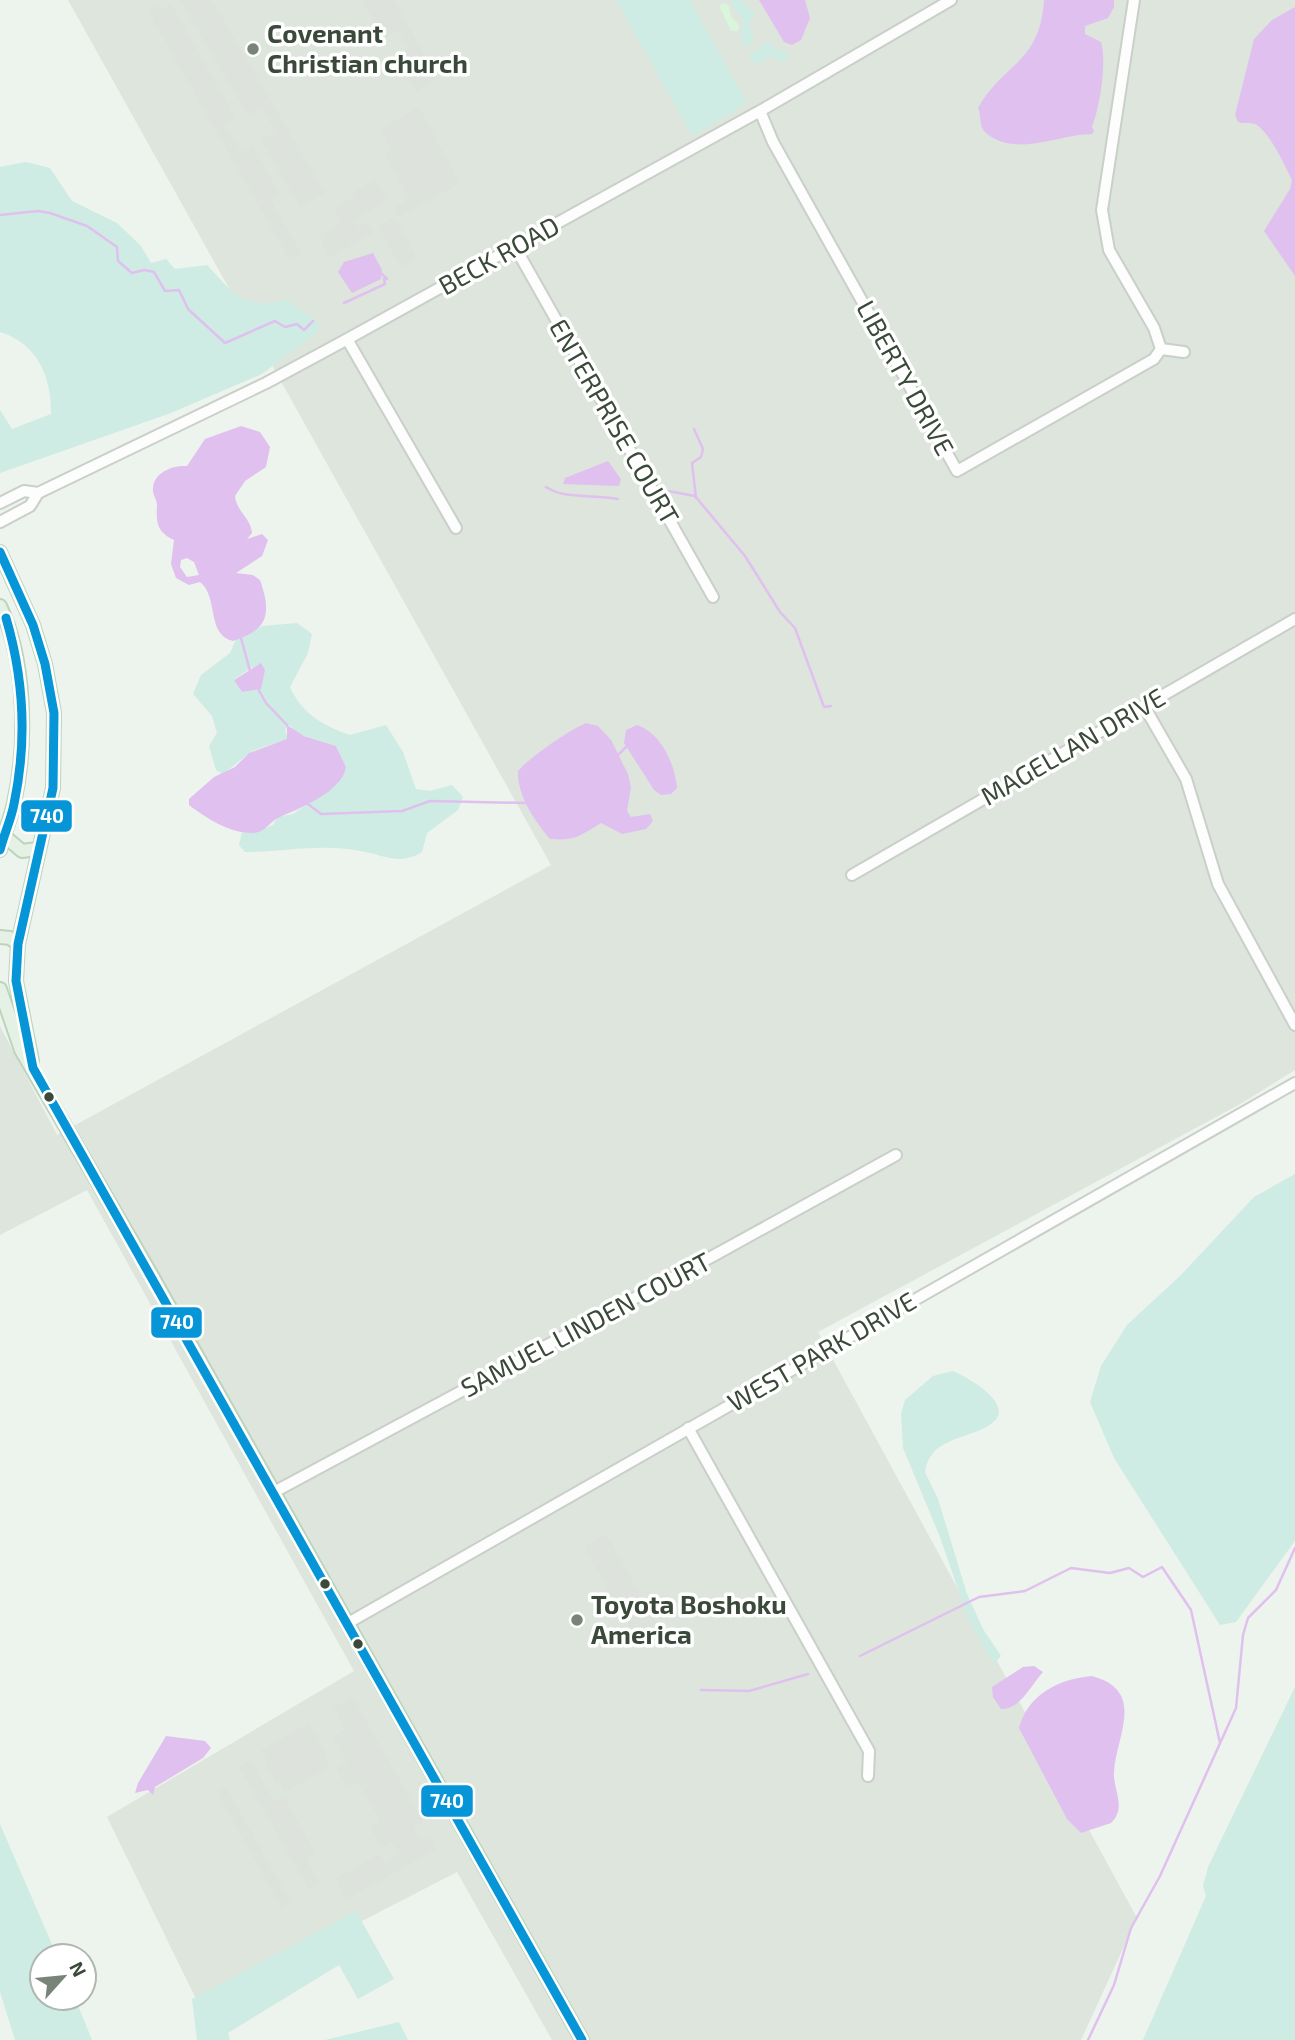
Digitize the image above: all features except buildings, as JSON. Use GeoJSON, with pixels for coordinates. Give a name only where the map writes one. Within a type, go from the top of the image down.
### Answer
{"type":"FeatureCollection","features":[{"type":"Feature","properties":{"kind":"main road"},"geometry":{"type":"LineString","coordinates":[[0,552],[33,625],[45,664],[54,713],[53,788],[37,849],[18,944],[16,981],[33,1068]]}},
{"type":"Feature","properties":{"kind":"main road"},"geometry":{"type":"LineString","coordinates":[[0,606],[18,661],[21,715],[14,806],[0,850]]}},
{"type":"Feature","properties":{"kind":"main road"},"geometry":{"type":"LineString","coordinates":[[3,835],[22,851],[37,849]]}},
{"type":"Feature","properties":{"kind":"main road"},"geometry":{"type":"LineString","coordinates":[[0,937],[10,938],[18,944]]}},
{"type":"Feature","properties":{"kind":"main road"},"geometry":{"type":"LineString","coordinates":[[0,989],[12,1030],[33,1068],[582,2040]]}},
{"type":"Feature","properties":{"kind":"street","name":"BECK ROAD"},"geometry":{"type":"LineString","coordinates":[[0,522],[30,506],[38,493],[266,383],[347,340],[760,111],[951,0]]}},
{"type":"Feature","properties":{"kind":"street"},"geometry":{"type":"LineString","coordinates":[[1134,0],[1102,210],[1109,250],[1154,328],[1161,349],[1185,352]]}},
{"type":"Feature","properties":{"kind":"street","name":"LIBERTY DRIVE"},"geometry":{"type":"LineString","coordinates":[[760,111],[773,142],[957,471],[1154,359],[1161,349]]}},
{"type":"Feature","properties":{"kind":"street","name":"ENTERPRISE COURT"},"geometry":{"type":"LineString","coordinates":[[515,247],[713,597]]}},
{"type":"Feature","properties":{"kind":"street"},"geometry":{"type":"LineString","coordinates":[[347,340],[456,528]]}},
{"type":"Feature","properties":{"kind":"street","name":"BECK ROAD"},"geometry":{"type":"LineString","coordinates":[[0,503],[24,491],[38,493]]}},
{"type":"Feature","properties":{"kind":"street","name":"MAGELLAN DRIVE"},"geometry":{"type":"LineString","coordinates":[[852,875],[1295,619]]}},
{"type":"Feature","properties":{"kind":"street"},"geometry":{"type":"LineString","coordinates":[[1144,706],[1186,779],[1211,867],[1225,899],[1295,1025]]}},
{"type":"Feature","properties":{"kind":"street","name":"WEST PARK DRIVE"},"geometry":{"type":"LineString","coordinates":[[348,1623],[1295,1083]]}},
{"type":"Feature","properties":{"kind":"street","name":"SAMUEL LINDEN COURT"},"geometry":{"type":"LineString","coordinates":[[274,1492],[896,1155]]}},
{"type":"Feature","properties":{"kind":"street"},"geometry":{"type":"LineString","coordinates":[[688,1428],[869,1751],[868,1776]]}},
{"type":"Feature","properties":{"kind":"shaded area"},"geometry":{"type":"Polygon","coordinates":[[[68,0],[1295,0],[1295,1070],[1242,1103],[818,1332],[1137,1918],[1081,2040],[552,2040],[457,1872],[199,2005],[107,1817],[354,1671],[87,1190],[0,1235],[0,1026],[57,1135],[551,865],[68,0]]]}},
{"type":"Feature","properties":{"kind":"shaded area"},"geometry":{"type":"Polygon","coordinates":[[[180,0],[212,0],[325,193],[300,207],[261,140],[276,132],[262,108],[248,115],[180,0]]]}},
{"type":"Feature","properties":{"kind":"shaded area"},"geometry":{"type":"Polygon","coordinates":[[[362,0],[394,0],[438,79],[416,92],[397,57],[409,50],[398,31],[384,38],[362,0]]]}},
{"type":"Feature","properties":{"kind":"shaded area"},"geometry":{"type":"Polygon","coordinates":[[[616,0],[690,0],[747,103],[692,136],[616,0]]]}},
{"type":"Feature","properties":{"kind":"shaded area"},"geometry":{"type":"Polygon","coordinates":[[[729,0],[741,0],[756,15],[749,21],[753,39],[748,46],[741,42],[743,21],[729,0]]]}},
{"type":"Feature","properties":{"kind":"shaded area"},"geometry":{"type":"Polygon","coordinates":[[[759,0],[805,0],[810,18],[801,40],[792,45],[784,42],[759,0]]]}},
{"type":"Feature","properties":{"kind":"shaded area"},"geometry":{"type":"Polygon","coordinates":[[[1044,0],[1114,0],[1114,7],[1108,18],[1085,26],[1085,34],[1101,42],[1103,50],[1102,84],[1092,127],[1094,131],[1092,134],[1038,143],[1011,144],[986,133],[978,108],[1036,38],[1044,0]]]}},
{"type":"Feature","properties":{"kind":"shaded area"},"geometry":{"type":"Polygon","coordinates":[[[171,4],[236,118],[225,124],[241,152],[253,146],[280,195],[271,200],[302,255],[290,261],[148,11],[158,5],[161,10],[171,4]]]}},
{"type":"Feature","properties":{"kind":"shaded area"},"geometry":{"type":"Polygon","coordinates":[[[1295,7],[1295,276],[1264,231],[1290,189],[1292,180],[1261,128],[1255,124],[1238,122],[1235,115],[1254,39],[1272,20],[1295,7]]]}},
{"type":"Feature","properties":{"kind":"shaded area"},"geometry":{"type":"Polygon","coordinates":[[[768,41],[777,50],[789,52],[787,59],[776,63],[776,58],[771,56],[765,58],[762,64],[750,61],[750,55],[768,41]]]}},
{"type":"Feature","properties":{"kind":"shaded area"},"geometry":{"type":"Polygon","coordinates":[[[419,107],[460,183],[399,217],[394,208],[409,199],[385,155],[392,150],[381,129],[419,107]]]}},
{"type":"Feature","properties":{"kind":"shaded area"},"geometry":{"type":"Polygon","coordinates":[[[26,162],[50,168],[72,201],[117,223],[141,246],[151,263],[166,259],[175,269],[207,265],[233,291],[249,301],[272,303],[287,300],[318,322],[319,331],[262,374],[171,413],[0,473],[0,410],[12,429],[51,414],[49,387],[40,363],[24,344],[0,332],[0,167],[26,162]]]}},
{"type":"Feature","properties":{"kind":"shaded area"},"geometry":{"type":"Polygon","coordinates":[[[375,180],[387,201],[354,220],[358,227],[368,222],[374,233],[328,258],[320,235],[342,223],[334,208],[354,197],[352,193],[375,180]]]}},
{"type":"Feature","properties":{"kind":"shaded area"},"geometry":{"type":"Polygon","coordinates":[[[394,217],[418,259],[401,268],[378,226],[394,217]]]}},
{"type":"Feature","properties":{"kind":"shaded area"},"geometry":{"type":"Polygon","coordinates":[[[373,253],[382,270],[381,279],[352,293],[338,272],[344,262],[373,253]]]}},
{"type":"Feature","properties":{"kind":"shaded area"},"geometry":{"type":"Polygon","coordinates":[[[241,426],[260,432],[270,447],[266,467],[245,481],[235,496],[251,528],[252,533],[247,539],[262,534],[268,540],[262,556],[236,573],[253,575],[260,580],[266,611],[260,626],[254,632],[233,641],[219,631],[206,589],[200,582],[189,585],[176,578],[171,564],[174,540],[164,534],[159,526],[153,490],[154,482],[161,474],[170,468],[187,466],[205,439],[241,426]],[[187,558],[181,560],[180,567],[187,577],[199,575],[194,562],[187,558]]]}},
{"type":"Feature","properties":{"kind":"shaded area"},"geometry":{"type":"Polygon","coordinates":[[[608,461],[621,479],[619,486],[563,484],[565,478],[608,461]]]}},
{"type":"Feature","properties":{"kind":"shaded area"},"geometry":{"type":"Polygon","coordinates":[[[297,623],[312,634],[308,653],[290,687],[307,712],[331,728],[350,735],[386,725],[403,752],[416,789],[430,791],[452,785],[463,797],[458,810],[427,833],[422,852],[399,859],[331,848],[245,852],[239,845],[242,832],[254,833],[273,825],[278,817],[293,814],[338,783],[346,767],[336,746],[299,734],[289,725],[285,730],[288,739],[252,751],[223,774],[216,770],[209,746],[217,733],[212,716],[193,694],[201,675],[230,653],[236,640],[262,626],[297,623]],[[253,667],[234,679],[242,692],[261,689],[253,667]]]}},
{"type":"Feature","properties":{"kind":"shaded area"},"geometry":{"type":"Polygon","coordinates":[[[261,663],[265,670],[261,689],[242,692],[234,680],[261,663]]]}},
{"type":"Feature","properties":{"kind":"shaded area"},"geometry":{"type":"Polygon","coordinates":[[[586,723],[598,726],[611,740],[628,774],[631,787],[627,811],[631,817],[650,814],[653,821],[646,829],[622,834],[601,823],[577,837],[550,839],[528,808],[520,790],[518,771],[550,745],[586,723]]]}},
{"type":"Feature","properties":{"kind":"shaded area"},"geometry":{"type":"Polygon","coordinates":[[[287,725],[304,736],[336,746],[346,767],[343,776],[329,791],[309,804],[276,819],[261,831],[253,833],[228,828],[189,805],[189,799],[214,777],[235,767],[249,753],[287,739],[287,725]]]}},
{"type":"Feature","properties":{"kind":"shaded area"},"geometry":{"type":"Polygon","coordinates":[[[637,725],[646,729],[660,742],[670,760],[677,788],[671,794],[661,795],[654,790],[624,743],[626,730],[637,725]]]}},
{"type":"Feature","properties":{"kind":"shaded area"},"geometry":{"type":"Polygon","coordinates":[[[1295,1174],[1295,1541],[1236,1622],[1220,1625],[1114,1458],[1090,1402],[1101,1366],[1127,1325],[1181,1275],[1254,1197],[1295,1174]]]}},
{"type":"Feature","properties":{"kind":"shaded area"},"geometry":{"type":"Polygon","coordinates":[[[953,1371],[989,1394],[999,1410],[997,1418],[979,1431],[941,1446],[928,1461],[925,1472],[938,1499],[967,1594],[983,1629],[1001,1656],[994,1664],[969,1621],[940,1537],[903,1448],[901,1414],[905,1400],[933,1376],[953,1371]]]}},
{"type":"Feature","properties":{"kind":"shaded area"},"geometry":{"type":"Polygon","coordinates":[[[606,1534],[664,1636],[642,1649],[584,1547],[606,1534]]]}},
{"type":"Feature","properties":{"kind":"shaded area"},"geometry":{"type":"Polygon","coordinates":[[[1034,1666],[1043,1672],[1030,1689],[1020,1701],[1001,1709],[993,1697],[992,1687],[1023,1667],[1034,1666]]]}},
{"type":"Feature","properties":{"kind":"shaded area"},"geometry":{"type":"Polygon","coordinates":[[[1092,1676],[1109,1683],[1119,1692],[1124,1703],[1114,1772],[1119,1805],[1116,1817],[1111,1823],[1081,1833],[1067,1819],[1019,1728],[1030,1706],[1046,1690],[1068,1681],[1092,1676]]]}},
{"type":"Feature","properties":{"kind":"shaded area"},"geometry":{"type":"Polygon","coordinates":[[[1295,1687],[1295,2040],[1143,2040],[1206,1896],[1203,1886],[1208,1867],[1295,1687]]]}},
{"type":"Feature","properties":{"kind":"shaded area"},"geometry":{"type":"Polygon","coordinates":[[[353,1697],[423,1822],[413,1828],[421,1841],[430,1836],[437,1849],[346,1900],[335,1879],[379,1854],[385,1863],[399,1855],[392,1842],[381,1848],[370,1827],[380,1821],[358,1782],[347,1788],[336,1768],[347,1762],[333,1737],[346,1729],[334,1708],[353,1697]]]}},
{"type":"Feature","properties":{"kind":"shaded area"},"geometry":{"type":"Polygon","coordinates":[[[309,1723],[328,1756],[325,1758],[330,1767],[285,1792],[280,1783],[276,1784],[264,1763],[267,1761],[261,1750],[309,1723]]]}},
{"type":"Feature","properties":{"kind":"shaded area"},"geometry":{"type":"Polygon","coordinates":[[[166,1736],[205,1741],[211,1748],[203,1758],[155,1787],[153,1795],[148,1790],[135,1793],[138,1783],[166,1736]]]}},
{"type":"Feature","properties":{"kind":"shaded area"},"geometry":{"type":"Polygon","coordinates":[[[251,1760],[274,1802],[284,1797],[316,1854],[306,1859],[320,1884],[309,1890],[239,1767],[251,1760]]]}},
{"type":"Feature","properties":{"kind":"shaded area"},"geometry":{"type":"Polygon","coordinates":[[[226,1787],[290,1901],[281,1907],[217,1792],[226,1787]]]}},
{"type":"Feature","properties":{"kind":"shaded area"},"geometry":{"type":"Polygon","coordinates":[[[0,1824],[51,1942],[28,1942],[28,2012],[81,2012],[92,2040],[15,2040],[0,1992],[0,1824]]]}},
{"type":"Feature","properties":{"kind":"shaded area"},"geometry":{"type":"Polygon","coordinates":[[[356,1911],[394,1979],[358,1999],[339,1965],[228,2033],[230,2040],[197,2040],[192,1999],[356,1911]]]}},
{"type":"Feature","properties":{"kind":"shaded area"},"geometry":{"type":"Polygon","coordinates":[[[399,2022],[408,2040],[325,2040],[399,2022]]]}},
{"type":"Feature","properties":{"kind":"sand"},"geometry":{"type":"Polygon","coordinates":[[[723,3],[729,6],[731,16],[739,25],[738,31],[731,31],[719,6],[723,3]]]}},
{"type":"Feature","properties":{"kind":"waterway"},"geometry":{"type":"LineString","coordinates":[[0,215],[38,211],[87,226],[117,247],[118,261],[132,273],[144,270],[154,272],[165,291],[179,290],[188,309],[225,343],[275,321],[285,327],[297,324],[304,330],[313,321]]}},
{"type":"Feature","properties":{"kind":"waterway"},"geometry":{"type":"LineString","coordinates":[[344,303],[385,284],[384,279],[387,279],[379,271]]}},
{"type":"Feature","properties":{"kind":"waterway"},"geometry":{"type":"LineString","coordinates":[[694,429],[703,449],[701,457],[692,463],[696,498]]}},
{"type":"Feature","properties":{"kind":"waterway"},"geometry":{"type":"LineString","coordinates":[[546,487],[562,494],[618,499]]}},
{"type":"Feature","properties":{"kind":"waterway"},"geometry":{"type":"LineString","coordinates":[[668,491],[695,496],[745,556],[780,612],[795,628],[824,707],[831,706]]}},
{"type":"Feature","properties":{"kind":"waterway"},"geometry":{"type":"LineString","coordinates":[[241,638],[250,671]]}},
{"type":"Feature","properties":{"kind":"waterway"},"geometry":{"type":"LineString","coordinates":[[257,687],[266,703],[287,725]]}},
{"type":"Feature","properties":{"kind":"waterway"},"geometry":{"type":"LineString","coordinates":[[618,755],[628,745]]}},
{"type":"Feature","properties":{"kind":"waterway"},"geometry":{"type":"LineString","coordinates":[[308,804],[321,814],[402,811],[430,801],[527,803]]}},
{"type":"Feature","properties":{"kind":"waterway"},"geometry":{"type":"LineString","coordinates":[[1088,2040],[1114,1985],[1131,1928],[1160,1876],[1236,1708],[1243,1635],[1248,1618],[1276,1590],[1295,1548]]}},
{"type":"Feature","properties":{"kind":"waterway"},"geometry":{"type":"LineString","coordinates":[[860,1656],[979,1597],[1025,1591],[1071,1568],[1110,1573],[1129,1568],[1143,1577],[1162,1567],[1191,1610],[1220,1743]]}},
{"type":"Feature","properties":{"kind":"waterway"},"geometry":{"type":"LineString","coordinates":[[701,1690],[749,1691],[808,1674]]}},
{"type":"Feature","properties":{"kind":"transit line","name":"740"},"geometry":{"type":"LineString","coordinates":[[0,552],[33,625],[45,664],[54,713],[53,788],[18,944],[16,981],[33,1068],[582,2040]]}},
{"type":"Feature","properties":{"kind":"transit line","name":"740"},"geometry":{"type":"LineString","coordinates":[[0,850],[14,804],[22,734],[17,664],[6,618]]}},
{"type":"Feature","properties":{"kind":"place","name":"Covenant Christian church"},"geometry":{"type":"Point","coordinates":[253,49]}},
{"type":"Feature","properties":{"kind":"place","name":"Toyota Boshoku America"},"geometry":{"type":"Point","coordinates":[577,1620]}}]}
